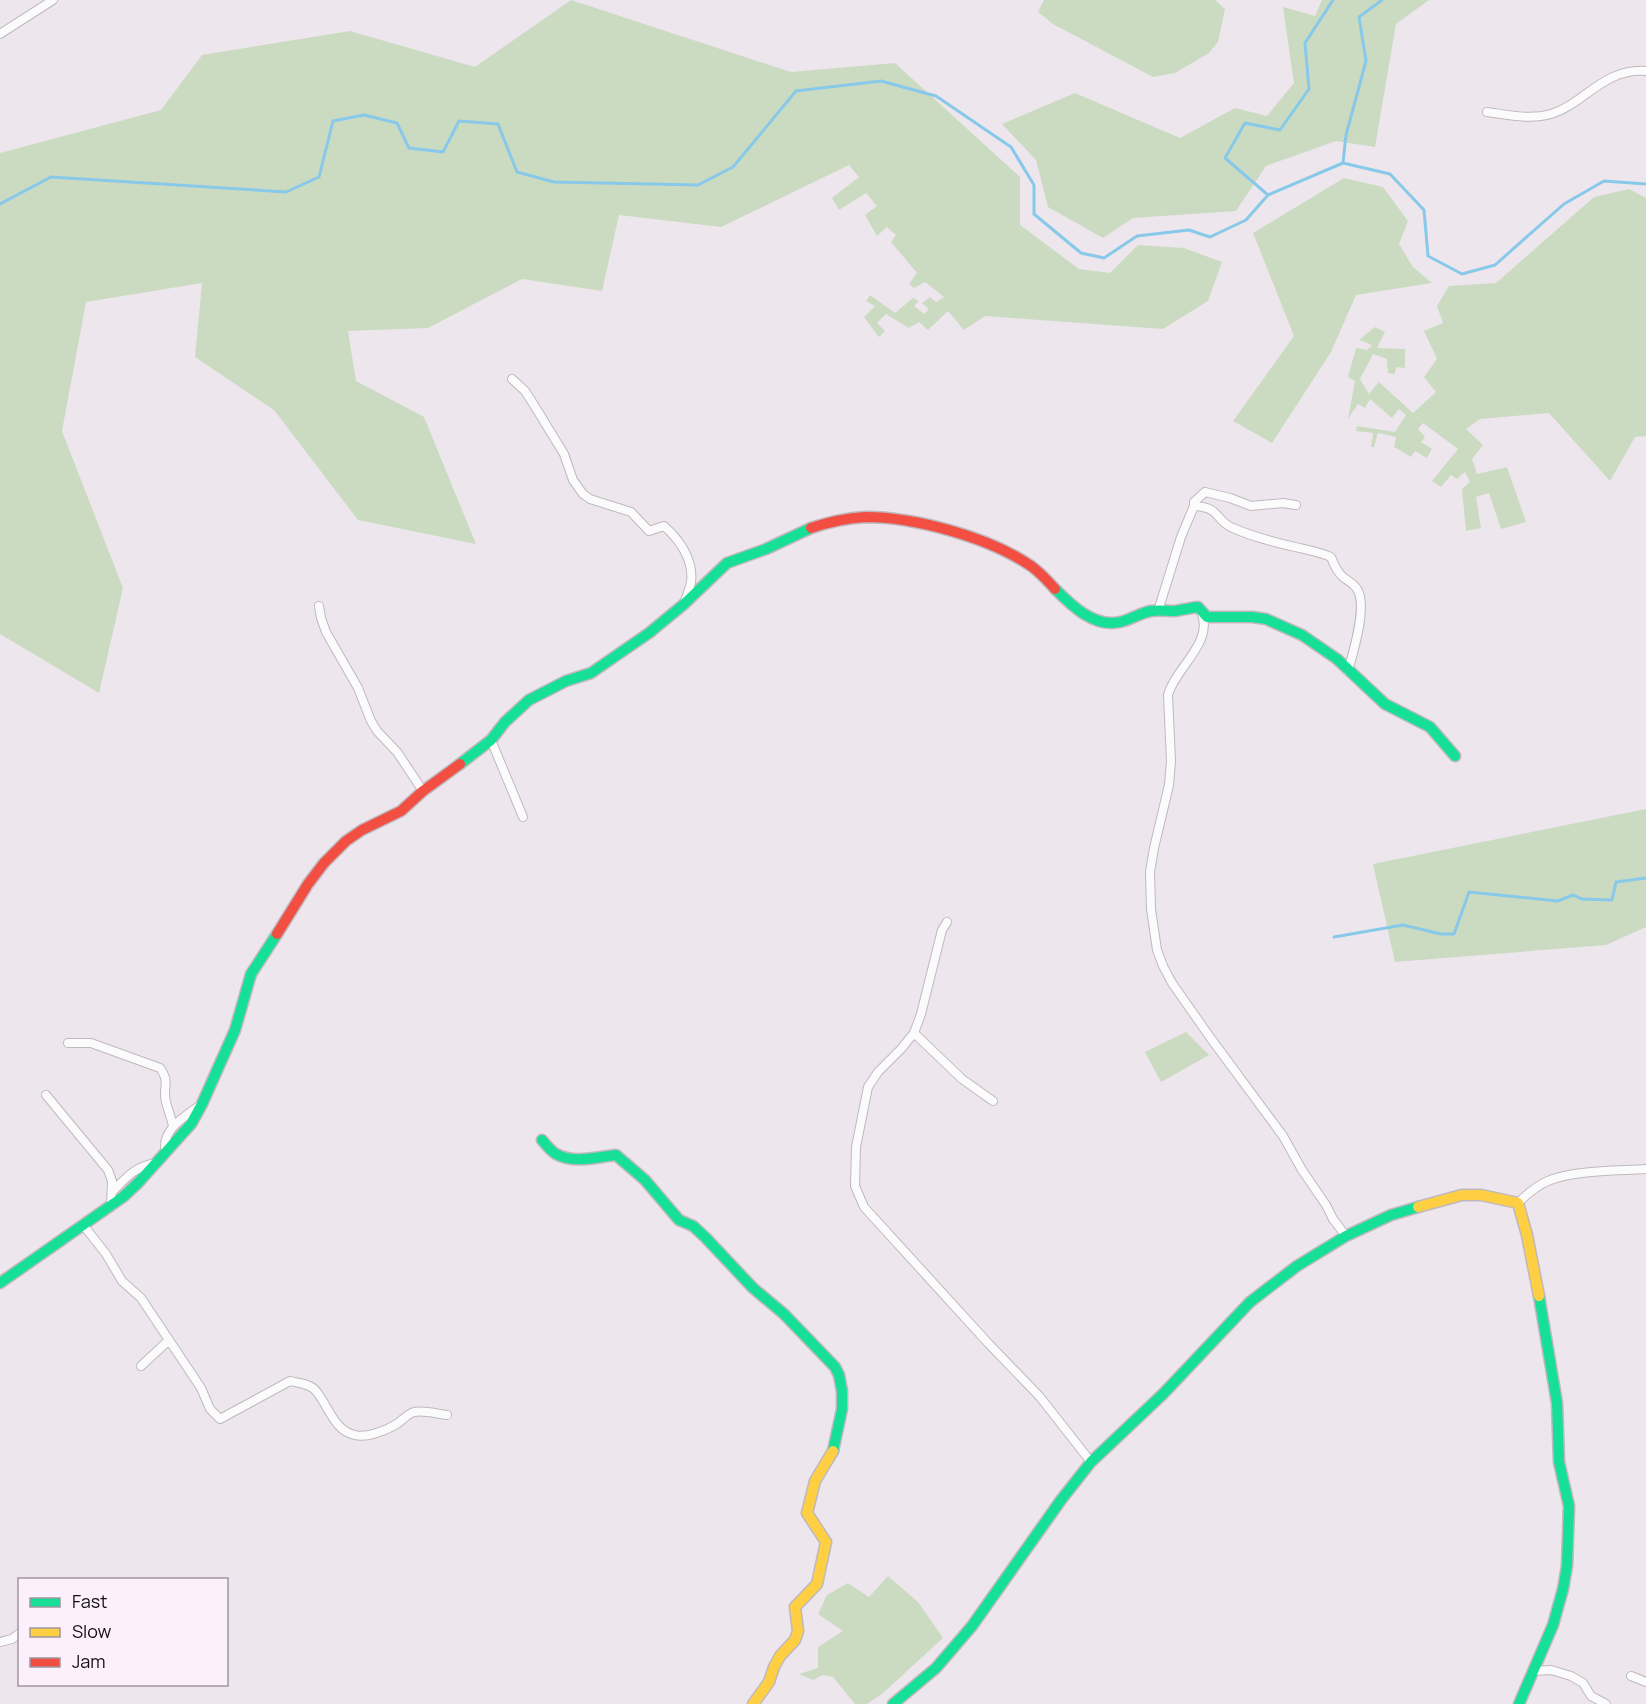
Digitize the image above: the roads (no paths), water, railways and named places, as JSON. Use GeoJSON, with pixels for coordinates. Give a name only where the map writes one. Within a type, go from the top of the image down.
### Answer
{"type":"FeatureCollection","features":[{"type":"Feature","properties":{"kind":"street"},"geometry":{"type":"LineString","coordinates":[[0,34],[53,0]]}},
{"type":"Feature","properties":{"kind":"street"},"geometry":{"type":"LineString","coordinates":[[1487,112],[1529,117],[1552,113],[1606,80],[1635,70],[1646,71]]}},
{"type":"Feature","properties":{"kind":"street"},"geometry":{"type":"LineString","coordinates":[[512,379],[525,391],[564,454],[573,480],[583,494],[590,499],[631,512],[648,531],[664,526],[675,535],[683,548],[691,571],[691,582],[683,605]]}},
{"type":"Feature","properties":{"kind":"street"},"geometry":{"type":"LineString","coordinates":[[1158,611],[1194,501],[1204,492],[1251,506],[1283,503],[1296,505]]}},
{"type":"Feature","properties":{"kind":"street"},"geometry":{"type":"LineString","coordinates":[[1194,506],[1216,512],[1227,525],[1247,534],[1331,557],[1335,567],[1357,589],[1361,597],[1358,632],[1348,671]]}},
{"type":"Feature","properties":{"kind":"street"},"geometry":{"type":"LineString","coordinates":[[0,1283],[111,1206],[138,1183],[191,1125],[235,1030],[252,974],[308,884],[324,863],[346,842],[401,811],[423,791],[479,750],[529,700],[557,685],[591,673],[649,633],[683,605],[720,568],[734,559],[756,554],[816,526],[847,519],[874,517],[906,521],[954,532],[982,541],[1017,557],[1031,565],[1072,605],[1097,620],[1115,624],[1147,611],[1172,611],[1198,607]]}},
{"type":"Feature","properties":{"kind":"street"},"geometry":{"type":"LineString","coordinates":[[319,606],[326,632],[358,688],[371,721],[377,731],[397,752],[423,791]]}},
{"type":"Feature","properties":{"kind":"street"},"geometry":{"type":"LineString","coordinates":[[1198,607],[1207,617],[1252,617],[1279,624],[1302,635],[1337,659],[1384,704],[1430,727],[1455,756]]}},
{"type":"Feature","properties":{"kind":"street"},"geometry":{"type":"LineString","coordinates":[[1198,607],[1203,616],[1204,632],[1200,643],[1170,687],[1168,696],[1172,747],[1169,785],[1150,872],[1151,909],[1157,950],[1172,983],[1283,1136],[1302,1170],[1346,1236]]}},
{"type":"Feature","properties":{"kind":"street"},"geometry":{"type":"LineString","coordinates":[[491,740],[523,817]]}},
{"type":"Feature","properties":{"kind":"street"},"geometry":{"type":"LineString","coordinates":[[947,922],[942,930],[914,1033],[878,1072],[868,1088],[856,1147],[855,1186],[864,1207],[1040,1397],[1091,1462]]}},
{"type":"Feature","properties":{"kind":"street"},"geometry":{"type":"LineString","coordinates":[[914,1033],[962,1079],[993,1101]]}},
{"type":"Feature","properties":{"kind":"street"},"geometry":{"type":"LineString","coordinates":[[68,1043],[91,1043],[160,1068],[166,1077],[165,1100],[173,1126]]}},
{"type":"Feature","properties":{"kind":"street"},"geometry":{"type":"LineString","coordinates":[[46,1095],[108,1170],[112,1181],[111,1206]]}},
{"type":"Feature","properties":{"kind":"street"},"geometry":{"type":"LineString","coordinates":[[166,1152],[164,1145],[173,1126],[202,1104]]}},
{"type":"Feature","properties":{"kind":"street"},"geometry":{"type":"LineString","coordinates":[[542,1140],[556,1154],[570,1158],[616,1155],[645,1180],[679,1220],[693,1226],[753,1288],[784,1314],[827,1358],[839,1375],[842,1409],[834,1449],[815,1481],[807,1513],[826,1542],[817,1584],[795,1607],[798,1632],[795,1640],[780,1656],[769,1682],[753,1704]]}},
{"type":"Feature","properties":{"kind":"street"},"geometry":{"type":"LineString","coordinates":[[112,1192],[135,1170],[156,1163]]}},
{"type":"Feature","properties":{"kind":"street"},"geometry":{"type":"LineString","coordinates":[[1518,1203],[1538,1185],[1551,1179],[1646,1169]]}},
{"type":"Feature","properties":{"kind":"street"},"geometry":{"type":"LineString","coordinates":[[893,1704],[936,1668],[972,1626],[1061,1500],[1091,1462],[1163,1394],[1251,1302],[1298,1266],[1346,1236],[1391,1215],[1462,1195],[1481,1195],[1518,1203]]}},
{"type":"Feature","properties":{"kind":"street"},"geometry":{"type":"LineString","coordinates":[[1518,1203],[1527,1234],[1547,1337],[1557,1403],[1559,1462],[1569,1506],[1567,1566],[1563,1589],[1553,1625],[1519,1704]]}},
{"type":"Feature","properties":{"kind":"street"},"geometry":{"type":"LineString","coordinates":[[84,1226],[106,1254],[122,1281],[141,1298],[201,1389],[210,1409],[220,1419],[290,1381],[311,1387],[316,1391],[337,1424],[352,1435],[364,1436],[388,1429],[414,1412],[447,1415]]}},
{"type":"Feature","properties":{"kind":"street"},"geometry":{"type":"LineString","coordinates":[[141,1366],[169,1340]]}},
{"type":"Feature","properties":{"kind":"street"},"geometry":{"type":"LineString","coordinates":[[0,1642],[12,1639],[18,1634]]}},
{"type":"Feature","properties":{"kind":"street"},"geometry":{"type":"LineString","coordinates":[[1533,1671],[1551,1670],[1571,1676],[1583,1683],[1591,1696],[1606,1704]]}},
{"type":"Feature","properties":{"kind":"street"},"geometry":{"type":"LineString","coordinates":[[1631,1676],[1646,1682]]}},
{"type":"Feature","properties":{"kind":"waterway"},"geometry":{"type":"LineString","coordinates":[[1268,195],[1225,158],[1245,123],[1280,130],[1309,89],[1305,43],[1333,0]]}},
{"type":"Feature","properties":{"kind":"waterway"},"geometry":{"type":"LineString","coordinates":[[1343,163],[1346,135],[1366,61],[1359,17],[1382,0]]}},
{"type":"Feature","properties":{"kind":"waterway"},"geometry":{"type":"LineString","coordinates":[[0,204],[51,177],[286,192],[319,177],[333,121],[364,115],[397,123],[409,148],[443,152],[459,121],[498,124],[517,172],[554,182],[698,185],[733,167],[796,91],[881,81],[936,96],[1011,147],[1034,185],[1034,214],[1081,253],[1104,258],[1137,236],[1189,230],[1210,237],[1246,220],[1268,195],[1343,163],[1390,174],[1424,210],[1428,256],[1462,274],[1495,265],[1564,204],[1604,181],[1646,184]]}},
{"type":"Feature","properties":{"kind":"waterway"},"geometry":{"type":"LineString","coordinates":[[1334,937],[1403,925],[1441,934],[1454,934],[1469,892],[1558,901],[1573,895],[1582,899],[1612,900],[1616,882],[1646,878]]}}]}
